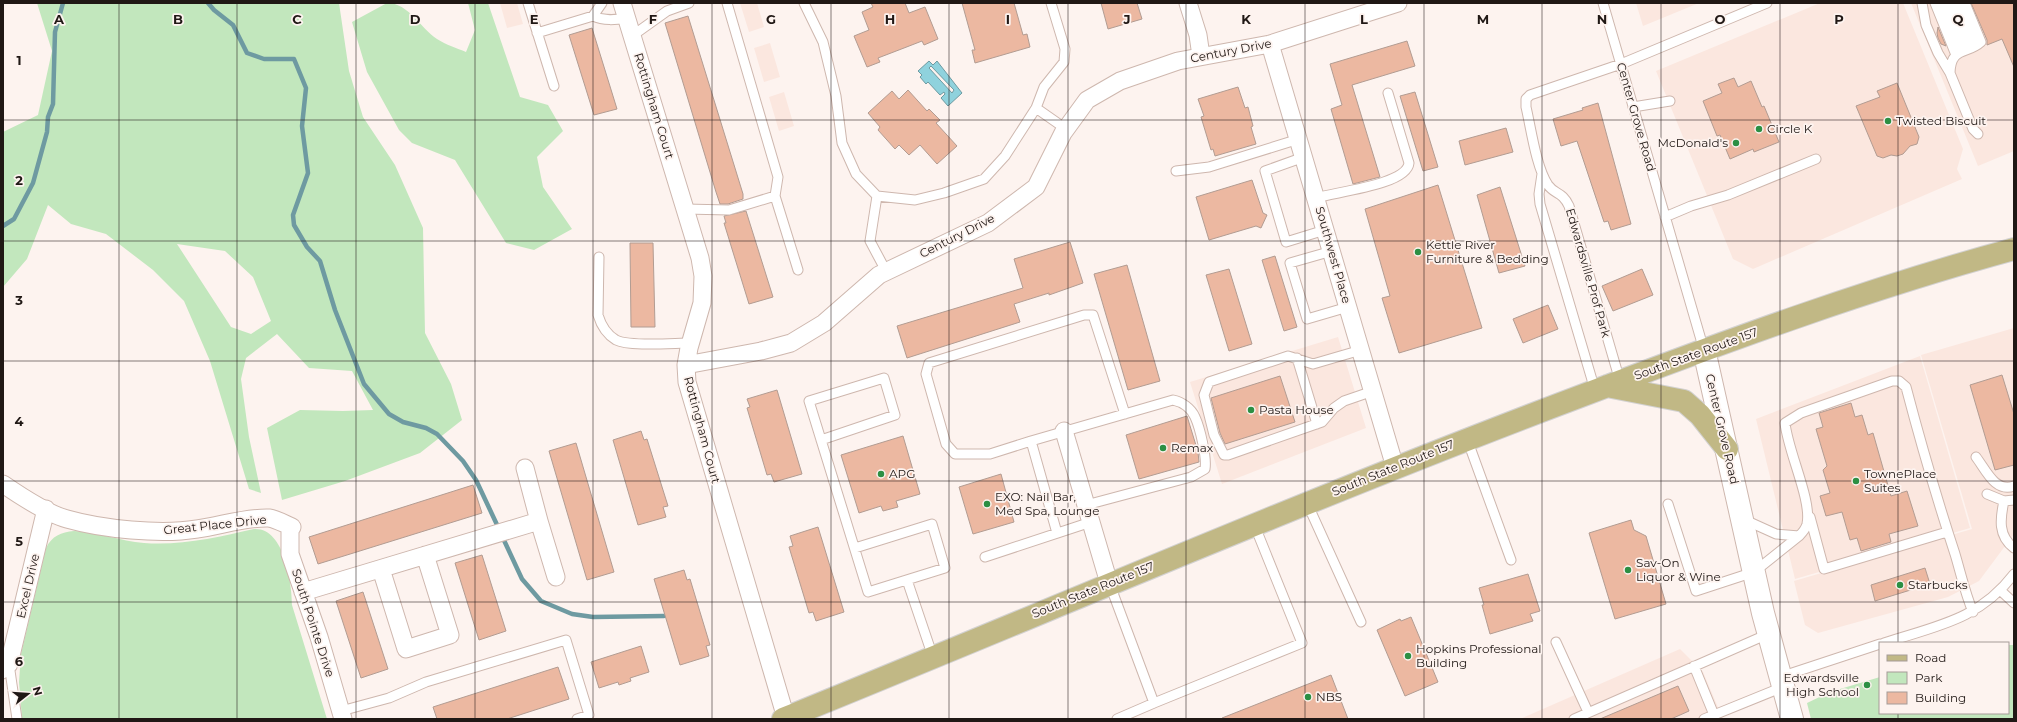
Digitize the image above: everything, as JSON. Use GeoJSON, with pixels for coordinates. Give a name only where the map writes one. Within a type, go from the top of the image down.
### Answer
{"type":"FeatureCollection","features":[{"type":"Feature","properties":{"kind":"main road","name":"South State Route 157"},"geometry":{"type":"LineString","coordinates":[[784,718],[1109,583],[1467,439],[1704,350],[1931,272],[2014,249]]}},
{"type":"Feature","properties":{"kind":"main road"},"geometry":{"type":"LineString","coordinates":[[1607,386],[1684,401],[1700,415],[1727,449]]}},
{"type":"Feature","properties":{"kind":"street"},"geometry":{"type":"LineString","coordinates":[[1188,3],[1198,35],[1201,56]]}},
{"type":"Feature","properties":{"kind":"street","name":"Century Drive"},"geometry":{"type":"LineString","coordinates":[[686,365],[761,351],[791,343],[824,323],[879,275],[988,223],[1036,187],[1066,129],[1087,100],[1120,81],[1178,61],[1270,44],[1398,3]]}},
{"type":"Feature","properties":{"kind":"street","name":"Rottingham Court"},"geometry":{"type":"LineString","coordinates":[[625,10],[700,258],[703,283],[702,303],[690,343],[686,365],[687,382],[784,718]]}},
{"type":"Feature","properties":{"kind":"street","name":"Southwest Place"},"geometry":{"type":"LineString","coordinates":[[1270,44],[1396,467]]}},
{"type":"Feature","properties":{"kind":"street","name":"Center Grove Road"},"geometry":{"type":"LineString","coordinates":[[1704,350],[1768,634],[1792,719]]}},
{"type":"Feature","properties":{"kind":"street"},"geometry":{"type":"LineString","coordinates":[[1064,431],[1109,583]]}},
{"type":"Feature","properties":{"kind":"street"},"geometry":{"type":"LineString","coordinates":[[525,468],[556,577]]}},
{"type":"Feature","properties":{"kind":"street","name":"Great Place Drive"},"geometry":{"type":"LineString","coordinates":[[3,484],[66,519],[106,526],[157,531],[195,530],[270,518],[292,527]]}},
{"type":"Feature","properties":{"kind":"street","name":"Excel Drive"},"geometry":{"type":"LineString","coordinates":[[6,669],[46,509]]}},
{"type":"Feature","properties":{"kind":"street"},"geometry":{"type":"LineString","coordinates":[[303,592],[539,521]]}},
{"type":"Feature","properties":{"kind":"street","name":"South Pointe Drive"},"geometry":{"type":"LineString","coordinates":[[292,527],[290,530],[290,554],[342,715]]}},
{"type":"Feature","properties":{"kind":"street"},"geometry":{"type":"LineString","coordinates":[[381,568],[406,649],[450,635],[425,555]]}},
{"type":"Feature","properties":{"kind":"lane"},"geometry":{"type":"LineString","coordinates":[[528,3],[554,86]]}},
{"type":"Feature","properties":{"kind":"lane"},"geometry":{"type":"LineString","coordinates":[[537,33],[593,16],[602,3]]}},
{"type":"Feature","properties":{"kind":"lane"},"geometry":{"type":"LineString","coordinates":[[632,36],[667,11],[689,3]]}},
{"type":"Feature","properties":{"kind":"lane"},"geometry":{"type":"LineString","coordinates":[[727,3],[778,177],[775,196],[798,270]]}},
{"type":"Feature","properties":{"kind":"lane"},"geometry":{"type":"LineString","coordinates":[[804,3],[823,42],[836,96],[842,143],[856,174],[877,196],[915,200],[944,193],[984,179],[1005,156],[1036,108],[1044,87],[1064,62],[1065,49],[1052,3]]}},
{"type":"Feature","properties":{"kind":"lane","name":"Center Grove Road"},"geometry":{"type":"LineString","coordinates":[[1603,3],[1704,350]]}},
{"type":"Feature","properties":{"kind":"lane"},"geometry":{"type":"LineString","coordinates":[[1621,64],[1767,3]]}},
{"type":"Feature","properties":{"kind":"lane"},"geometry":{"type":"LineString","coordinates":[[1922,3],[1926,25],[1938,54],[1950,73],[1973,129],[1978,134]]}},
{"type":"Feature","properties":{"kind":"lane"},"geometry":{"type":"LineString","coordinates":[[1935,3],[1966,49]]}},
{"type":"Feature","properties":{"kind":"lane"},"geometry":{"type":"LineString","coordinates":[[1943,3],[1966,49]]}},
{"type":"Feature","properties":{"kind":"lane"},"geometry":{"type":"LineString","coordinates":[[1951,3],[1966,49]]}},
{"type":"Feature","properties":{"kind":"lane"},"geometry":{"type":"LineString","coordinates":[[1958,3],[1966,49]]}},
{"type":"Feature","properties":{"kind":"lane"},"geometry":{"type":"LineString","coordinates":[[1950,73],[1952,61],[1966,49],[1980,43],[1980,38],[1965,3]]}},
{"type":"Feature","properties":{"kind":"lane"},"geometry":{"type":"LineString","coordinates":[[593,16],[599,19],[612,20],[625,10]]}},
{"type":"Feature","properties":{"kind":"lane","name":"Edwardsville Prof Park"},"geometry":{"type":"LineString","coordinates":[[1607,386],[1569,206],[1563,195],[1549,186],[1542,174],[1526,106],[1526,99],[1530,95],[1621,64]]}},
{"type":"Feature","properties":{"kind":"lane"},"geometry":{"type":"LineString","coordinates":[[1316,198],[1332,193],[1362,189],[1402,175],[1409,168],[1409,163],[1388,93]]}},
{"type":"Feature","properties":{"kind":"lane"},"geometry":{"type":"LineString","coordinates":[[1633,107],[1670,101]]}},
{"type":"Feature","properties":{"kind":"lane"},"geometry":{"type":"LineString","coordinates":[[1036,108],[1066,129]]}},
{"type":"Feature","properties":{"kind":"lane"},"geometry":{"type":"LineString","coordinates":[[1176,171],[1208,167],[1299,139]]}},
{"type":"Feature","properties":{"kind":"lane"},"geometry":{"type":"LineString","coordinates":[[1304,157],[1265,171],[1286,242],[1325,230]]}},
{"type":"Feature","properties":{"kind":"lane"},"geometry":{"type":"LineString","coordinates":[[1665,217],[1691,206],[1728,196],[1816,159]]}},
{"type":"Feature","properties":{"kind":"lane","name":"Edwardsville Prof Park"},"geometry":{"type":"LineString","coordinates":[[1542,174],[1539,194],[1540,204],[1607,386]]}},
{"type":"Feature","properties":{"kind":"lane"},"geometry":{"type":"LineString","coordinates":[[685,209],[729,210],[775,196]]}},
{"type":"Feature","properties":{"kind":"lane"},"geometry":{"type":"LineString","coordinates":[[877,196],[870,241],[886,272]]}},
{"type":"Feature","properties":{"kind":"lane"},"geometry":{"type":"LineString","coordinates":[[1332,251],[1290,263],[1307,319],[1348,307]]}},
{"type":"Feature","properties":{"kind":"lane"},"geometry":{"type":"LineString","coordinates":[[599,257],[598,315],[601,324],[608,334],[617,341],[633,343],[690,343]]}},
{"type":"Feature","properties":{"kind":"lane"},"geometry":{"type":"LineString","coordinates":[[1086,504],[1191,477],[1205,469],[1207,461],[1195,417],[1187,406],[1173,400],[990,454],[955,454],[946,444],[926,374],[928,366],[930,363],[1084,315],[1093,315],[1124,414]]}},
{"type":"Feature","properties":{"kind":"lane"},"geometry":{"type":"LineString","coordinates":[[1361,350],[1313,364],[1288,356],[1209,382],[1204,395],[1214,435],[1224,455],[1322,422],[1334,408],[1344,401],[1373,391]]}},
{"type":"Feature","properties":{"kind":"lane"},"geometry":{"type":"LineString","coordinates":[[1298,358],[1317,424]]}},
{"type":"Feature","properties":{"kind":"lane"},"geometry":{"type":"LineString","coordinates":[[821,440],[895,415],[884,378],[809,401],[821,440],[855,548],[868,592],[945,568],[932,524],[855,548]]}},
{"type":"Feature","properties":{"kind":"lane"},"geometry":{"type":"LineString","coordinates":[[1947,532],[1824,569],[1787,438],[1785,423],[1800,413],[1892,381],[1899,381],[1906,388],[1947,532],[1956,556],[1964,592],[1973,612]]}},
{"type":"Feature","properties":{"kind":"lane"},"geometry":{"type":"LineString","coordinates":[[1467,439],[1510,560]]}},
{"type":"Feature","properties":{"kind":"lane"},"geometry":{"type":"LineString","coordinates":[[1030,441],[1057,533]]}},
{"type":"Feature","properties":{"kind":"lane"},"geometry":{"type":"LineString","coordinates":[[1976,457],[1995,484],[2005,488],[2014,486]]}},
{"type":"Feature","properties":{"kind":"lane"},"geometry":{"type":"LineString","coordinates":[[1987,494],[2004,501],[2014,500]]}},
{"type":"Feature","properties":{"kind":"lane"},"geometry":{"type":"LineString","coordinates":[[2004,501],[2001,516],[2002,529],[2007,542],[2014,548]]}},
{"type":"Feature","properties":{"kind":"lane"},"geometry":{"type":"LineString","coordinates":[[1306,503],[1361,622]]}},
{"type":"Feature","properties":{"kind":"lane"},"geometry":{"type":"LineString","coordinates":[[1668,504],[1696,591],[1754,572],[1799,536],[1807,526],[1809,512]]}},
{"type":"Feature","properties":{"kind":"lane"},"geometry":{"type":"LineString","coordinates":[[1742,518],[1776,534],[1799,536]]}},
{"type":"Feature","properties":{"kind":"lane"},"geometry":{"type":"LineString","coordinates":[[985,557],[1091,522]]}},
{"type":"Feature","properties":{"kind":"lane"},"geometry":{"type":"LineString","coordinates":[[1117,719],[1302,643],[1254,524]]}},
{"type":"Feature","properties":{"kind":"lane"},"geometry":{"type":"LineString","coordinates":[[1887,642],[1960,618],[1973,612],[1988,602],[2014,574]]}},
{"type":"Feature","properties":{"kind":"lane"},"geometry":{"type":"LineString","coordinates":[[906,580],[933,657]]}},
{"type":"Feature","properties":{"kind":"lane"},"geometry":{"type":"LineString","coordinates":[[1109,583],[1154,703]]}},
{"type":"Feature","properties":{"kind":"lane"},"geometry":{"type":"LineString","coordinates":[[2000,590],[2014,603]]}},
{"type":"Feature","properties":{"kind":"lane"},"geometry":{"type":"LineString","coordinates":[[1574,719],[1768,634]]}},
{"type":"Feature","properties":{"kind":"lane"},"geometry":{"type":"LineString","coordinates":[[342,715],[389,698],[426,682],[566,640],[588,715],[577,719]]}},
{"type":"Feature","properties":{"kind":"lane"},"geometry":{"type":"LineString","coordinates":[[1556,642],[1588,712]]}},
{"type":"Feature","properties":{"kind":"lane"},"geometry":{"type":"LineString","coordinates":[[1704,719],[1781,682],[1879,644]]}},
{"type":"Feature","properties":{"kind":"lane"},"geometry":{"type":"LineString","coordinates":[[1694,666],[1714,715]]}},
{"type":"Feature","properties":{"kind":"lane","name":"Excel Drive"},"geometry":{"type":"LineString","coordinates":[[6,669],[17,719]]}},
{"type":"Feature","properties":{"kind":"shaded area"},"geometry":{"type":"Polygon","coordinates":[[[500,3],[517,3],[523,24],[507,28],[500,3]]]}},
{"type":"Feature","properties":{"kind":"shaded area"},"geometry":{"type":"Polygon","coordinates":[[[740,3],[757,3],[764,27],[749,32],[740,3]]]}},
{"type":"Feature","properties":{"kind":"shaded area"},"geometry":{"type":"Polygon","coordinates":[[[1636,3],[1699,3],[1643,26],[1636,3]]]}},
{"type":"Feature","properties":{"kind":"shaded area"},"geometry":{"type":"Polygon","coordinates":[[[1820,3],[1903,3],[1963,149],[1957,169],[1962,179],[1753,269],[1733,259],[1656,71],[1820,3]]]}},
{"type":"Feature","properties":{"kind":"shaded area"},"geometry":{"type":"Polygon","coordinates":[[[1911,3],[2014,3],[2014,151],[1978,166],[1911,3]]]}},
{"type":"Feature","properties":{"kind":"shaded area"},"geometry":{"type":"Polygon","coordinates":[[[770,43],[780,77],[764,82],[754,48],[770,43]]]}},
{"type":"Feature","properties":{"kind":"shaded area"},"geometry":{"type":"Polygon","coordinates":[[[784,92],[794,126],[779,131],[769,97],[784,92]]]}},
{"type":"Feature","properties":{"kind":"shaded area"},"geometry":{"type":"Polygon","coordinates":[[[2014,328],[2014,534],[1979,581],[1948,597],[1818,633],[1805,625],[1794,581],[1972,529],[1921,355],[2014,328]]]}},
{"type":"Feature","properties":{"kind":"shaded area"},"geometry":{"type":"Polygon","coordinates":[[[1338,337],[1366,428],[1222,484],[1190,382],[1338,337]]]}},
{"type":"Feature","properties":{"kind":"shaded area"},"geometry":{"type":"Polygon","coordinates":[[[1920,356],[1970,528],[1795,579],[1756,419],[1920,356]]]}},
{"type":"Feature","properties":{"kind":"shaded area"},"geometry":{"type":"Polygon","coordinates":[[[1680,649],[1703,672],[1723,719],[1520,719],[1680,649]]]}},
{"type":"Feature","properties":{"kind":"green space"},"geometry":{"type":"Polygon","coordinates":[[[37,3],[339,3],[349,71],[363,117],[395,165],[423,228],[425,333],[451,384],[462,420],[420,453],[345,481],[282,500],[267,428],[300,410],[373,410],[352,371],[309,368],[277,334],[246,358],[241,379],[249,437],[261,493],[249,489],[210,361],[184,301],[153,270],[106,234],[71,224],[48,205],[27,259],[3,287],[3,132],[38,115],[52,51],[37,3]],[[177,244],[231,327],[251,334],[271,321],[253,277],[225,251],[177,244]]]}},
{"type":"Feature","properties":{"kind":"green space"},"geometry":{"type":"Polygon","coordinates":[[[387,3],[402,7],[437,39],[466,52],[475,30],[468,3],[488,3],[520,97],[548,105],[563,131],[537,157],[543,187],[572,229],[534,250],[506,243],[455,160],[412,143],[399,130],[367,72],[352,22],[387,3]]]}},
{"type":"Feature","properties":{"kind":"green space"},"geometry":{"type":"Polygon","coordinates":[[[254,529],[264,531],[273,537],[284,558],[288,570],[292,605],[327,719],[22,719],[19,682],[21,654],[46,548],[51,540],[57,535],[74,531],[92,533],[135,542],[158,544],[213,538],[254,529]]]}},
{"type":"Feature","properties":{"kind":"green space","name":"Edwardsville High School"},"geometry":{"type":"Polygon","coordinates":[[[2009,645],[2014,645],[2014,719],[1811,719],[1807,703],[1830,692],[1879,677],[1879,714],[2009,714],[2009,645]]]}},
{"type":"Feature","properties":{"kind":"water"},"geometry":{"type":"Polygon","coordinates":[[[929,61],[933,65],[937,61],[962,93],[948,106],[941,98],[945,94],[944,92],[940,95],[928,82],[926,84],[920,77],[922,75],[918,71],[929,61]],[[931,66],[929,68],[952,93],[954,90],[931,66]]]}},
{"type":"Feature","properties":{"kind":"building"},"geometry":{"type":"Polygon","coordinates":[[[871,3],[905,3],[909,13],[925,7],[938,39],[924,45],[922,41],[878,58],[880,62],[867,67],[854,36],[869,30],[862,12],[873,7],[871,3]]]}},
{"type":"Feature","properties":{"kind":"building"},"geometry":{"type":"Polygon","coordinates":[[[962,3],[1014,3],[1023,35],[1027,34],[1030,47],[975,63],[972,50],[975,50],[962,3]]]}},
{"type":"Feature","properties":{"kind":"building"},"geometry":{"type":"Polygon","coordinates":[[[1101,3],[1137,3],[1142,19],[1108,29],[1101,3]]]}},
{"type":"Feature","properties":{"kind":"building"},"geometry":{"type":"Polygon","coordinates":[[[1971,3],[2014,3],[2014,67],[2002,39],[1987,45],[1987,40],[1971,3]]]}},
{"type":"Feature","properties":{"kind":"building"},"geometry":{"type":"Polygon","coordinates":[[[688,16],[743,194],[743,199],[728,204],[720,204],[665,23],[688,16]]]}},
{"type":"Feature","properties":{"kind":"building"},"geometry":{"type":"Polygon","coordinates":[[[1938,27],[1946,46],[1941,44],[1938,38],[1938,27]]]}},
{"type":"Feature","properties":{"kind":"building"},"geometry":{"type":"Polygon","coordinates":[[[592,28],[617,109],[594,115],[569,35],[592,28]]]}},
{"type":"Feature","properties":{"kind":"building"},"geometry":{"type":"Polygon","coordinates":[[[1407,41],[1415,66],[1352,85],[1380,177],[1353,184],[1331,109],[1342,105],[1330,64],[1407,41]]]}},
{"type":"Feature","properties":{"kind":"building"},"geometry":{"type":"Polygon","coordinates":[[[1734,78],[1738,87],[1751,81],[1762,107],[1764,106],[1779,142],[1754,152],[1753,149],[1730,159],[1720,135],[1717,136],[1703,101],[1722,93],[1718,84],[1734,78]]]}},
{"type":"Feature","properties":{"kind":"building","name":"Twisted Biscuit"},"geometry":{"type":"Polygon","coordinates":[[[1897,83],[1919,137],[1917,144],[1910,146],[1903,154],[1897,156],[1891,155],[1883,158],[1877,156],[1856,106],[1880,97],[1877,91],[1897,83]]]}},
{"type":"Feature","properties":{"kind":"building"},"geometry":{"type":"Polygon","coordinates":[[[1238,87],[1245,108],[1248,107],[1253,126],[1251,127],[1256,144],[1215,156],[1213,149],[1211,150],[1201,117],[1204,116],[1198,99],[1238,87]]]}},
{"type":"Feature","properties":{"kind":"building"},"geometry":{"type":"Polygon","coordinates":[[[908,90],[927,111],[929,109],[940,120],[936,123],[957,146],[937,164],[920,145],[909,155],[899,145],[895,149],[878,130],[880,127],[868,113],[892,91],[899,99],[908,90]]]}},
{"type":"Feature","properties":{"kind":"building"},"geometry":{"type":"Polygon","coordinates":[[[1415,92],[1438,167],[1423,171],[1400,96],[1415,92]]]}},
{"type":"Feature","properties":{"kind":"building"},"geometry":{"type":"Polygon","coordinates":[[[1598,103],[1631,224],[1611,230],[1608,221],[1604,222],[1577,141],[1561,146],[1553,119],[1583,110],[1582,108],[1598,103]]]}},
{"type":"Feature","properties":{"kind":"building"},"geometry":{"type":"Polygon","coordinates":[[[1506,128],[1513,152],[1465,165],[1459,141],[1506,128]]]}},
{"type":"Feature","properties":{"kind":"building"},"geometry":{"type":"Polygon","coordinates":[[[1252,180],[1263,213],[1267,215],[1261,228],[1256,226],[1209,240],[1196,197],[1252,180]]]}},
{"type":"Feature","properties":{"kind":"building","name":"Kettle River Furniture & Bedding"},"geometry":{"type":"Polygon","coordinates":[[[1438,185],[1482,328],[1399,353],[1382,298],[1390,296],[1365,209],[1438,185]]]}},
{"type":"Feature","properties":{"kind":"building"},"geometry":{"type":"Polygon","coordinates":[[[1500,187],[1525,266],[1499,273],[1477,195],[1500,187]]]}},
{"type":"Feature","properties":{"kind":"building"},"geometry":{"type":"Polygon","coordinates":[[[746,211],[773,297],[749,304],[724,223],[726,223],[724,216],[746,211]]]}},
{"type":"Feature","properties":{"kind":"building"},"geometry":{"type":"Polygon","coordinates":[[[1070,242],[1083,283],[1049,295],[1049,293],[1014,304],[1020,322],[907,358],[897,326],[1023,288],[1014,259],[1070,242]]]}},
{"type":"Feature","properties":{"kind":"building"},"geometry":{"type":"Polygon","coordinates":[[[630,243],[653,243],[655,327],[631,327],[630,243]]]}},
{"type":"Feature","properties":{"kind":"building"},"geometry":{"type":"Polygon","coordinates":[[[1275,256],[1297,327],[1284,331],[1262,260],[1275,256]]]}},
{"type":"Feature","properties":{"kind":"building"},"geometry":{"type":"Polygon","coordinates":[[[1127,265],[1160,381],[1128,390],[1094,274],[1127,265]]]}},
{"type":"Feature","properties":{"kind":"building"},"geometry":{"type":"Polygon","coordinates":[[[1229,269],[1252,344],[1229,351],[1206,275],[1229,269]]]}},
{"type":"Feature","properties":{"kind":"building"},"geometry":{"type":"Polygon","coordinates":[[[1642,269],[1653,295],[1613,311],[1602,286],[1642,269]]]}},
{"type":"Feature","properties":{"kind":"building"},"geometry":{"type":"Polygon","coordinates":[[[1548,305],[1558,329],[1523,343],[1513,319],[1548,305]]]}},
{"type":"Feature","properties":{"kind":"building"},"geometry":{"type":"Polygon","coordinates":[[[2002,375],[2014,414],[2014,465],[1995,470],[1970,385],[2002,375]]]}},
{"type":"Feature","properties":{"kind":"building","name":"Pasta House"},"geometry":{"type":"Polygon","coordinates":[[[1280,376],[1295,422],[1225,444],[1220,433],[1211,398],[1280,376]]]}},
{"type":"Feature","properties":{"kind":"building"},"geometry":{"type":"Polygon","coordinates":[[[777,390],[802,474],[774,482],[771,474],[767,475],[747,408],[750,407],[747,399],[777,390]]]}},
{"type":"Feature","properties":{"kind":"building","name":"TownePlace Suites"},"geometry":{"type":"Polygon","coordinates":[[[1851,403],[1855,417],[1862,415],[1868,435],[1873,433],[1891,496],[1907,491],[1918,526],[1889,534],[1891,542],[1861,551],[1857,538],[1850,540],[1842,512],[1826,516],[1820,496],[1830,493],[1823,470],[1827,466],[1816,429],[1823,427],[1819,413],[1851,403]]]}},
{"type":"Feature","properties":{"kind":"building","name":"Remax"},"geometry":{"type":"Polygon","coordinates":[[[1187,416],[1198,452],[1199,462],[1139,479],[1126,435],[1187,416]]]}},
{"type":"Feature","properties":{"kind":"building"},"geometry":{"type":"Polygon","coordinates":[[[641,431],[644,440],[647,439],[668,506],[663,507],[666,517],[638,525],[613,440],[641,431]]]}},
{"type":"Feature","properties":{"kind":"building","name":"APG"},"geometry":{"type":"Polygon","coordinates":[[[903,436],[920,494],[896,501],[898,507],[883,511],[881,506],[859,513],[841,455],[903,436]]]}},
{"type":"Feature","properties":{"kind":"building"},"geometry":{"type":"Polygon","coordinates":[[[576,443],[614,572],[587,580],[549,451],[576,443]]]}},
{"type":"Feature","properties":{"kind":"building","name":"EXO: Nail Bar, Med Spa, Lounge"},"geometry":{"type":"Polygon","coordinates":[[[1001,474],[1014,522],[973,534],[959,487],[1001,474]]]}},
{"type":"Feature","properties":{"kind":"building"},"geometry":{"type":"Polygon","coordinates":[[[473,485],[482,513],[318,564],[309,537],[473,485]]]}},
{"type":"Feature","properties":{"kind":"building","name":"Sav-On Liquor & Wine"},"geometry":{"type":"Polygon","coordinates":[[[1631,520],[1634,530],[1646,536],[1666,604],[1615,619],[1589,533],[1631,520]]]}},
{"type":"Feature","properties":{"kind":"building"},"geometry":{"type":"Polygon","coordinates":[[[818,527],[844,612],[816,621],[813,612],[809,613],[789,547],[793,546],[790,536],[818,527]]]}},
{"type":"Feature","properties":{"kind":"building"},"geometry":{"type":"Polygon","coordinates":[[[482,555],[506,631],[479,640],[455,563],[482,555]]]}},
{"type":"Feature","properties":{"kind":"building","name":"Starbucks"},"geometry":{"type":"Polygon","coordinates":[[[1925,568],[1930,584],[1875,601],[1871,585],[1925,568]]]}},
{"type":"Feature","properties":{"kind":"building"},"geometry":{"type":"Polygon","coordinates":[[[684,570],[687,580],[690,579],[710,645],[706,646],[709,656],[680,665],[654,579],[684,570]]]}},
{"type":"Feature","properties":{"kind":"building"},"geometry":{"type":"Polygon","coordinates":[[[1528,574],[1540,611],[1530,614],[1533,621],[1490,634],[1479,588],[1528,574]]]}},
{"type":"Feature","properties":{"kind":"building"},"geometry":{"type":"Polygon","coordinates":[[[363,592],[388,669],[361,678],[336,601],[363,592]]]}},
{"type":"Feature","properties":{"kind":"building","name":"Hopkins Professional Building"},"geometry":{"type":"Polygon","coordinates":[[[1411,617],[1438,682],[1405,696],[1377,630],[1400,619],[1401,621],[1411,617]]]}},
{"type":"Feature","properties":{"kind":"building"},"geometry":{"type":"Polygon","coordinates":[[[641,646],[649,672],[630,678],[631,681],[619,685],[618,682],[599,688],[591,662],[641,646]]]}},
{"type":"Feature","properties":{"kind":"building"},"geometry":{"type":"Polygon","coordinates":[[[558,667],[569,699],[507,719],[437,719],[433,707],[558,667]]]}},
{"type":"Feature","properties":{"kind":"building","name":"NBS"},"geometry":{"type":"Polygon","coordinates":[[[1331,675],[1348,719],[1222,719],[1222,718],[1331,675]]]}},
{"type":"Feature","properties":{"kind":"building"},"geometry":{"type":"Polygon","coordinates":[[[1678,686],[1689,711],[1671,719],[1600,719],[1678,686]]]}},
{"type":"Feature","properties":{"kind":"waterway"},"geometry":{"type":"LineString","coordinates":[[3,226],[14,219],[33,183],[47,132],[48,117],[53,104],[55,32],[63,3]]}},
{"type":"Feature","properties":{"kind":"waterway"},"geometry":{"type":"LineString","coordinates":[[208,3],[214,10],[233,25],[247,53],[264,59],[294,59],[306,88],[302,126],[308,173],[293,215],[294,225],[307,247],[320,261],[335,310],[364,384],[389,414],[403,422],[426,428],[437,434],[463,461],[476,480],[499,529]]}},
{"type":"Feature","properties":{"kind":"waterway"},"geometry":{"type":"LineString","coordinates":[[502,536],[522,579],[541,601],[572,614],[593,617],[664,616]]}},
{"type":"Feature","properties":{"kind":"place","name":"Twisted Biscuit"},"geometry":{"type":"Point","coordinates":[1888,121]}},
{"type":"Feature","properties":{"kind":"place","name":"Circle K"},"geometry":{"type":"Point","coordinates":[1759,129]}},
{"type":"Feature","properties":{"kind":"place","name":"McDonald's"},"geometry":{"type":"Point","coordinates":[1736,143]}},
{"type":"Feature","properties":{"kind":"place","name":"Kettle River Furniture & Bedding"},"geometry":{"type":"Point","coordinates":[1418,252]}},
{"type":"Feature","properties":{"kind":"place","name":"Pasta House"},"geometry":{"type":"Point","coordinates":[1251,410]}},
{"type":"Feature","properties":{"kind":"place","name":"Remax"},"geometry":{"type":"Point","coordinates":[1163,448]}},
{"type":"Feature","properties":{"kind":"place","name":"APG"},"geometry":{"type":"Point","coordinates":[881,474]}},
{"type":"Feature","properties":{"kind":"place","name":"TownePlace Suites"},"geometry":{"type":"Point","coordinates":[1856,481]}},
{"type":"Feature","properties":{"kind":"place","name":"EXO: Nail Bar, Med Spa, Lounge"},"geometry":{"type":"Point","coordinates":[987,504]}},
{"type":"Feature","properties":{"kind":"place","name":"Sav-On Liquor & Wine"},"geometry":{"type":"Point","coordinates":[1628,570]}},
{"type":"Feature","properties":{"kind":"place","name":"Starbucks"},"geometry":{"type":"Point","coordinates":[1900,585]}},
{"type":"Feature","properties":{"kind":"place","name":"Hopkins Professional Building"},"geometry":{"type":"Point","coordinates":[1408,656]}},
{"type":"Feature","properties":{"kind":"place","name":"Edwardsville High School"},"geometry":{"type":"Point","coordinates":[1867,685]}},
{"type":"Feature","properties":{"kind":"place","name":"NBS"},"geometry":{"type":"Point","coordinates":[1308,697]}}]}
